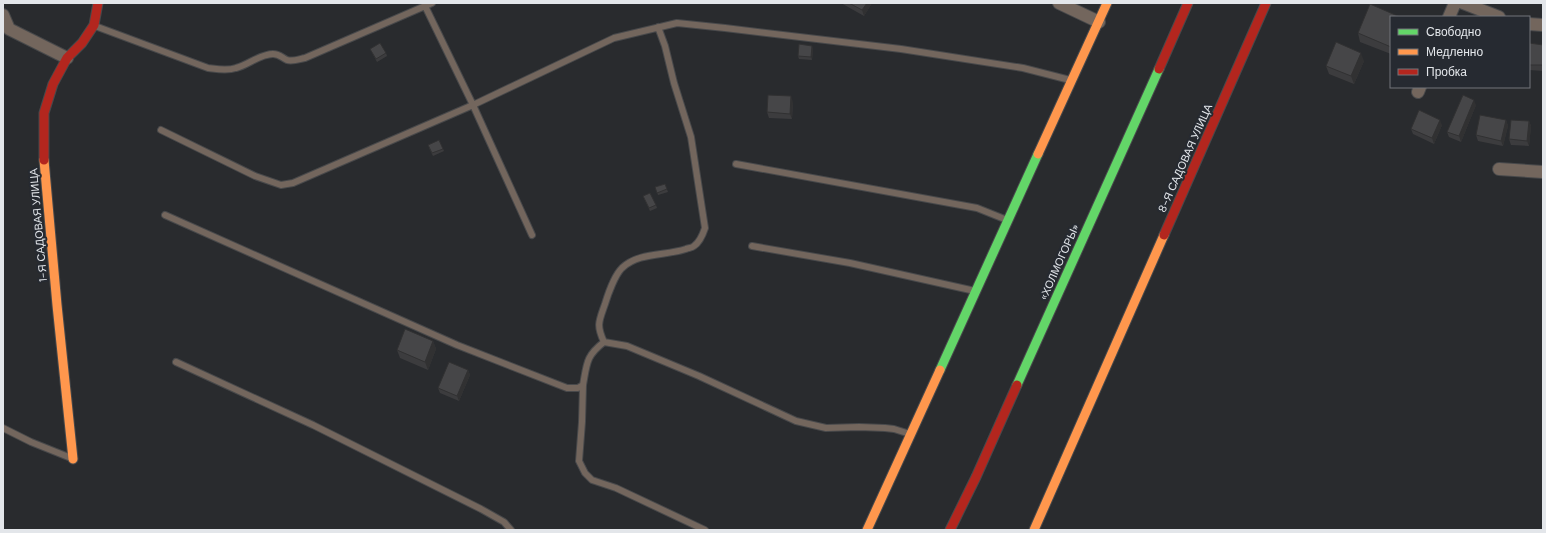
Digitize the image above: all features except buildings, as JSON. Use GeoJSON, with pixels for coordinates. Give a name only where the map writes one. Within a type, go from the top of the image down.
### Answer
{"type":"FeatureCollection","features":[{"type":"Feature","properties":{"kind":"main road","name":"1-Я САДОВАЯ УЛИЦА"},"geometry":{"type":"LineString","coordinates":[[73,459],[57,305],[44,157],[44,113],[53,84],[67,58],[82,43],[94,26],[98,3]]}},
{"type":"Feature","properties":{"kind":"main road"},"geometry":{"type":"LineString","coordinates":[[867,530],[1107,3]]}},
{"type":"Feature","properties":{"kind":"main road","name":"«ХОЛМОГОРЫ»"},"geometry":{"type":"LineString","coordinates":[[950,530],[979,471],[1188,3]]}},
{"type":"Feature","properties":{"kind":"main road","name":"8-Я САДОВАЯ УЛИЦА"},"geometry":{"type":"LineString","coordinates":[[1034,530],[1266,3]]}},
{"type":"Feature","properties":{"kind":"street"},"geometry":{"type":"LineString","coordinates":[[1058,3],[1099,22]]}},
{"type":"Feature","properties":{"kind":"street"},"geometry":{"type":"LineString","coordinates":[[1449,16],[1455,3]]}},
{"type":"Feature","properties":{"kind":"street"},"geometry":{"type":"LineString","coordinates":[[1463,3],[1496,16]]}},
{"type":"Feature","properties":{"kind":"street"},"geometry":{"type":"LineString","coordinates":[[3,15],[9,29],[67,58]]}},
{"type":"Feature","properties":{"kind":"street"},"geometry":{"type":"LineString","coordinates":[[1530,24],[1543,25]]}},
{"type":"Feature","properties":{"kind":"street"},"geometry":{"type":"LineString","coordinates":[[1499,169],[1543,172]]}},
{"type":"Feature","properties":{"kind":"lane"},"geometry":{"type":"LineString","coordinates":[[94,26],[208,68],[225,69],[236,68],[273,54],[281,55],[287,60],[295,61],[305,58],[432,3]]}},
{"type":"Feature","properties":{"kind":"lane"},"geometry":{"type":"LineString","coordinates":[[425,6],[532,235]]}},
{"type":"Feature","properties":{"kind":"lane"},"geometry":{"type":"LineString","coordinates":[[161,130],[255,176],[281,185],[293,183],[472,105],[614,38],[677,23],[901,50],[1024,68],[1072,80]]}},
{"type":"Feature","properties":{"kind":"lane"},"geometry":{"type":"LineString","coordinates":[[604,342],[599,331],[599,321],[609,293],[621,270],[630,262],[653,254],[680,251],[694,246],[700,239],[705,228],[691,137],[674,83],[665,46],[658,27]]}},
{"type":"Feature","properties":{"kind":"lane"},"geometry":{"type":"LineString","coordinates":[[736,164],[977,208],[1008,220]]}},
{"type":"Feature","properties":{"kind":"lane"},"geometry":{"type":"LineString","coordinates":[[165,215],[456,345],[567,388],[578,388],[583,385]]}},
{"type":"Feature","properties":{"kind":"lane"},"geometry":{"type":"LineString","coordinates":[[752,246],[850,263],[976,291]]}},
{"type":"Feature","properties":{"kind":"lane"},"geometry":{"type":"LineString","coordinates":[[705,530],[616,488],[592,480],[585,473],[579,461],[583,385],[587,363],[594,350],[604,342],[627,346],[699,376],[796,421],[826,428],[885,428],[910,434]]}},
{"type":"Feature","properties":{"kind":"lane"},"geometry":{"type":"LineString","coordinates":[[176,362],[313,425],[481,509],[504,522],[511,530]]}},
{"type":"Feature","properties":{"kind":"lane"},"geometry":{"type":"LineString","coordinates":[[3,428],[31,442],[73,459]]}},
{"type":"Feature","properties":{"kind":"traffic: fast"},"geometry":{"type":"LineString","coordinates":[[1017,385],[1159,69]]}},
{"type":"Feature","properties":{"kind":"traffic: fast"},"geometry":{"type":"LineString","coordinates":[[940,370],[1038,154]]}},
{"type":"Feature","properties":{"kind":"traffic: slow"},"geometry":{"type":"LineString","coordinates":[[1038,154],[1107,3]]}},
{"type":"Feature","properties":{"kind":"traffic: slow"},"geometry":{"type":"LineString","coordinates":[[44,160],[73,459]]}},
{"type":"Feature","properties":{"kind":"traffic: slow"},"geometry":{"type":"LineString","coordinates":[[1034,530],[1164,235]]}},
{"type":"Feature","properties":{"kind":"traffic: slow"},"geometry":{"type":"LineString","coordinates":[[867,530],[940,370]]}},
{"type":"Feature","properties":{"kind":"traffic: jam"},"geometry":{"type":"LineString","coordinates":[[44,160],[44,113],[53,84],[67,58],[82,43],[94,25],[98,3]]}},
{"type":"Feature","properties":{"kind":"traffic: jam"},"geometry":{"type":"LineString","coordinates":[[1159,69],[1188,3]]}},
{"type":"Feature","properties":{"kind":"traffic: jam"},"geometry":{"type":"LineString","coordinates":[[1164,235],[1266,3]]}},
{"type":"Feature","properties":{"kind":"traffic: jam"},"geometry":{"type":"LineString","coordinates":[[950,530],[976,477],[1017,385]]}}]}
